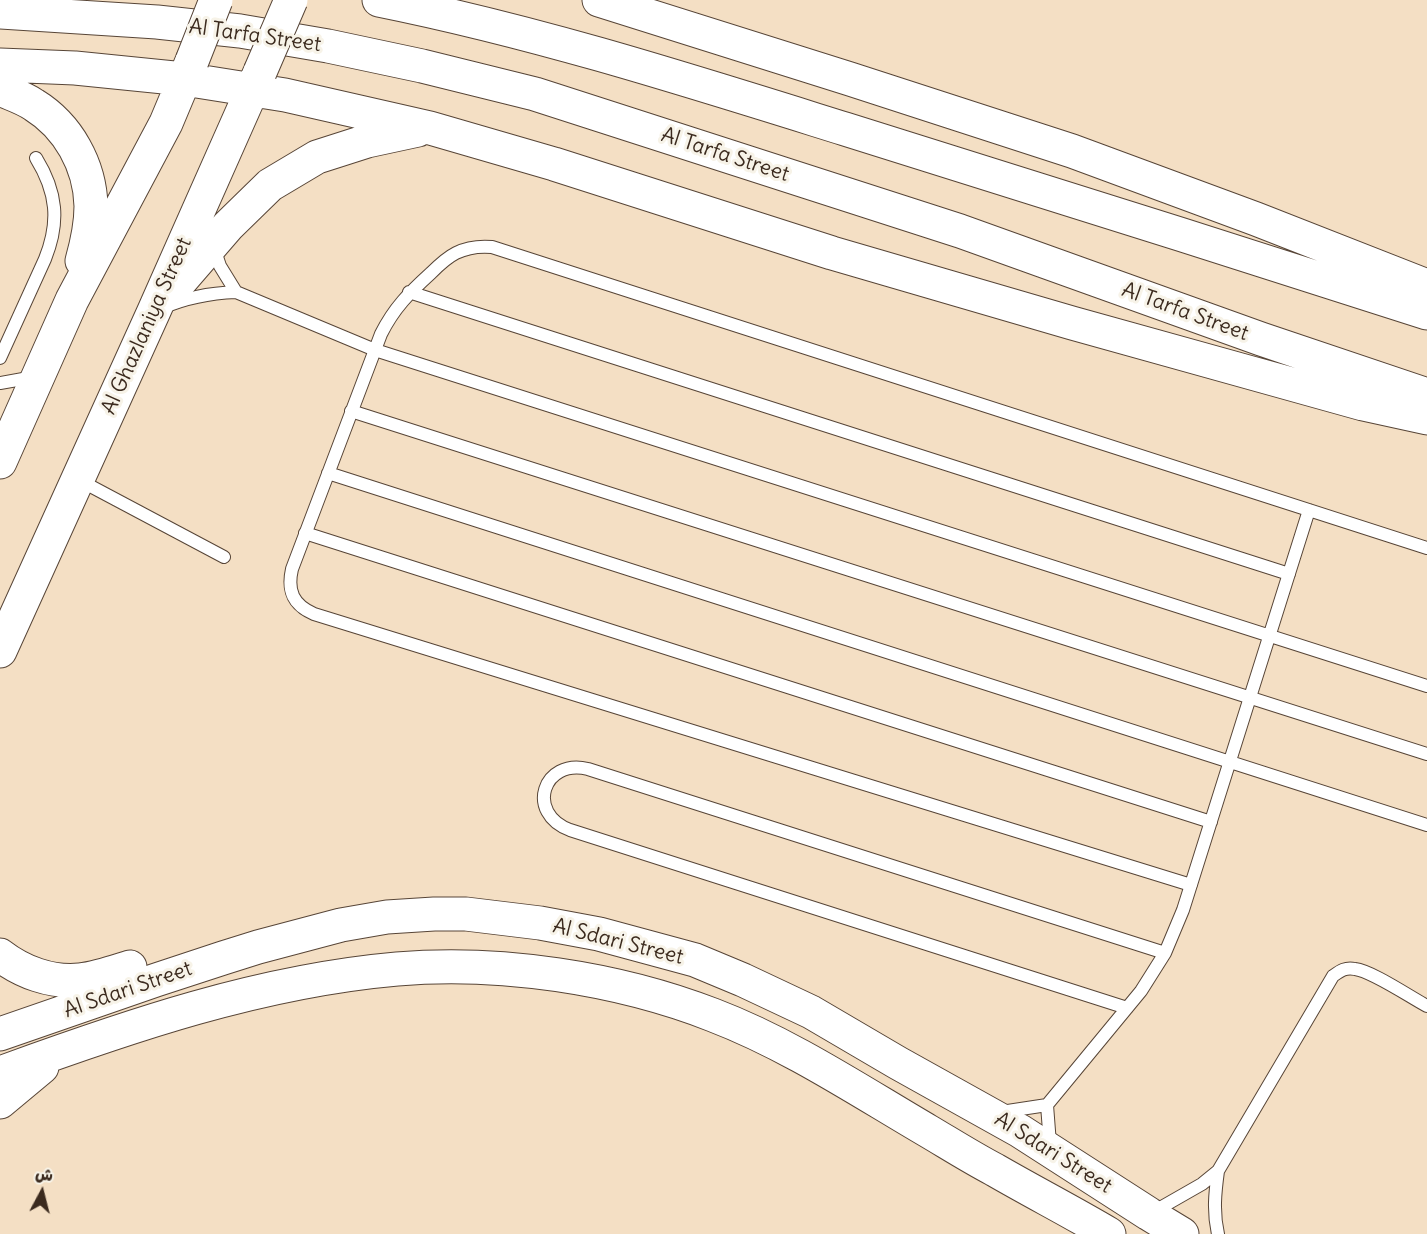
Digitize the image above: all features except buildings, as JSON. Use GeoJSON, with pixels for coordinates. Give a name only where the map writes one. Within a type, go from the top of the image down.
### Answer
{"type":"FeatureCollection","features":[{"type":"Feature","properties":{"kind":"main road"},"geometry":{"type":"LineString","coordinates":[[0,462],[72,300],[166,123],[216,0]]}},
{"type":"Feature","properties":{"kind":"main road","name":"Al Ghazlaniya Street"},"geometry":{"type":"LineString","coordinates":[[0,651],[257,81],[291,0]]}},
{"type":"Feature","properties":{"kind":"main road"},"geometry":{"type":"LineString","coordinates":[[380,0],[547,39],[682,79],[1427,313]]}},
{"type":"Feature","properties":{"kind":"main road"},"geometry":{"type":"LineString","coordinates":[[602,1],[850,78],[1072,151],[1427,286]]}},
{"type":"Feature","properties":{"kind":"main road","name":"Al Tarfa Street"},"geometry":{"type":"LineString","coordinates":[[0,12],[157,22],[240,32],[328,46],[423,66],[535,94],[960,231],[1261,339],[1427,395]]}},
{"type":"Feature","properties":{"kind":"main road"},"geometry":{"type":"LineString","coordinates":[[0,65],[188,70],[257,81],[285,95],[430,128],[554,164],[832,253],[1038,313],[1363,404],[1427,417]]}},
{"type":"Feature","properties":{"kind":"main road"},"geometry":{"type":"LineString","coordinates":[[0,89],[33,104],[49,116],[75,147],[84,166],[91,206],[86,247],[72,300]]}},
{"type":"Feature","properties":{"kind":"main road"},"geometry":{"type":"LineString","coordinates":[[154,311],[228,226],[270,185],[317,157],[367,141],[430,128]]}},
{"type":"Feature","properties":{"kind":"main road","name":"Al Sdari Street"},"geometry":{"type":"LineString","coordinates":[[0,1034],[258,947],[365,920],[411,915],[466,914],[540,923],[599,934],[695,960],[810,1012],[1020,1131],[1182,1234]]}},
{"type":"Feature","properties":{"kind":"main road"},"geometry":{"type":"LineString","coordinates":[[0,955],[21,969],[61,980],[95,978],[169,956],[200,954],[223,958]]}},
{"type":"Feature","properties":{"kind":"main road","name":"Al Sdari Street"},"geometry":{"type":"LineString","coordinates":[[0,1073],[206,1004],[290,984],[348,974],[437,967],[532,972],[644,992],[704,1011],[750,1030],[802,1057],[1109,1234]]}},
{"type":"Feature","properties":{"kind":"main road"},"geometry":{"type":"LineString","coordinates":[[0,1102],[65,1050]]}},
{"type":"Feature","properties":{"kind":"main road"},"geometry":{"type":"LineString","coordinates":[[991,1168],[1020,1131]]}},
{"type":"Feature","properties":{"kind":"lane"},"geometry":{"type":"LineString","coordinates":[[0,358],[45,259],[54,228],[54,197],[50,183],[36,158]]}},
{"type":"Feature","properties":{"kind":"lane"},"geometry":{"type":"LineString","coordinates":[[213,244],[220,266],[236,292]]}},
{"type":"Feature","properties":{"kind":"lane"},"geometry":{"type":"LineString","coordinates":[[1191,885],[303,610],[291,591],[289,580],[292,568],[388,319],[409,292],[454,253],[467,248],[492,247],[1427,548]]}},
{"type":"Feature","properties":{"kind":"lane"},"geometry":{"type":"LineString","coordinates":[[154,311],[188,299],[236,292],[375,350],[1427,686]]}},
{"type":"Feature","properties":{"kind":"lane"},"geometry":{"type":"LineString","coordinates":[[409,292],[1289,574]]}},
{"type":"Feature","properties":{"kind":"lane"},"geometry":{"type":"LineString","coordinates":[[0,383],[38,377]]}},
{"type":"Feature","properties":{"kind":"lane"},"geometry":{"type":"LineString","coordinates":[[351,411],[1427,754]]}},
{"type":"Feature","properties":{"kind":"lane"},"geometry":{"type":"LineString","coordinates":[[328,473],[1427,825]]}},
{"type":"Feature","properties":{"kind":"lane"},"geometry":{"type":"LineString","coordinates":[[78,479],[224,557]]}},
{"type":"Feature","properties":{"kind":"lane"},"geometry":{"type":"LineString","coordinates":[[991,1114],[1047,1105],[1141,991],[1165,953],[1183,910],[1309,510]]}},
{"type":"Feature","properties":{"kind":"lane"},"geometry":{"type":"LineString","coordinates":[[305,533],[1211,822]]}},
{"type":"Feature","properties":{"kind":"lane"},"geometry":{"type":"LineString","coordinates":[[1127,1008],[570,830],[552,820],[546,810],[544,799],[546,789],[558,772],[578,767],[1165,953]]}},
{"type":"Feature","properties":{"kind":"lane"},"geometry":{"type":"LineString","coordinates":[[1149,1214],[1202,1184],[1218,1170],[1333,976],[1342,969],[1367,972],[1427,1006]]}},
{"type":"Feature","properties":{"kind":"lane"},"geometry":{"type":"LineString","coordinates":[[1047,1105],[1050,1149]]}},
{"type":"Feature","properties":{"kind":"lane"},"geometry":{"type":"LineString","coordinates":[[1218,1170],[1214,1213],[1218,1234]]}}]}
